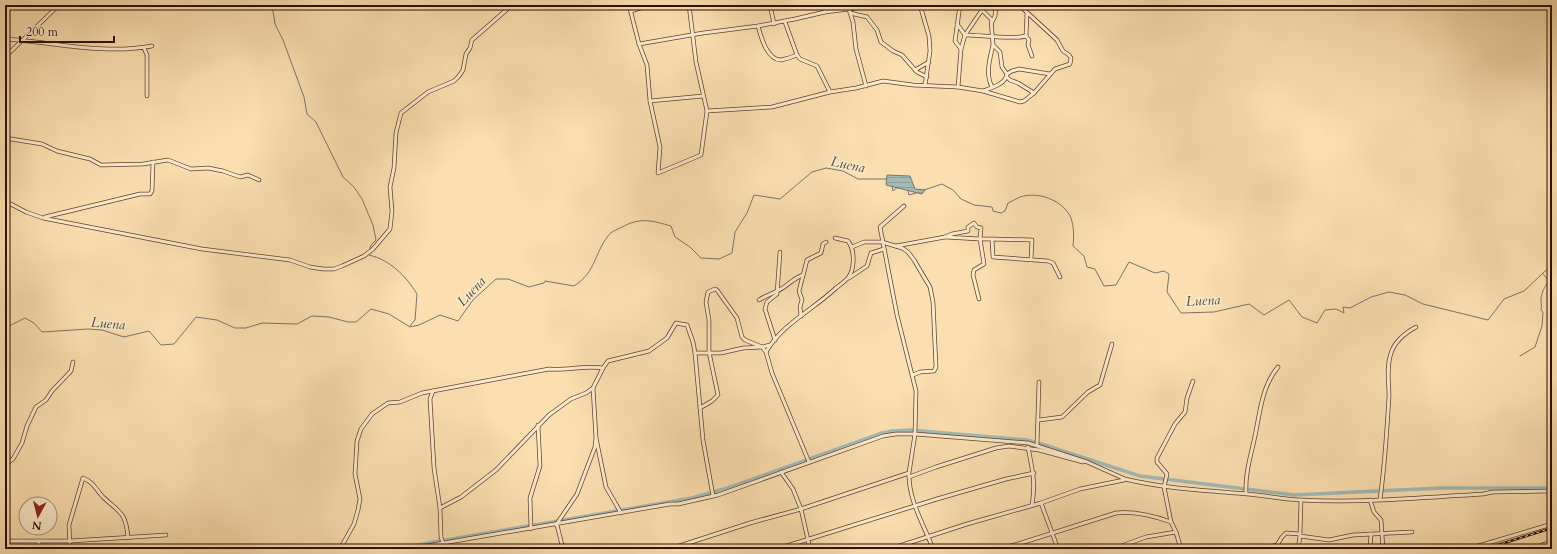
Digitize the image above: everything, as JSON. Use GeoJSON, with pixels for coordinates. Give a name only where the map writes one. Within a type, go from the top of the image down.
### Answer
{"type":"FeatureCollection","features":[{"type":"Feature","properties":{"kind":"street"},"geometry":{"type":"LineString","coordinates":[[5,56],[59,5]]}},
{"type":"Feature","properties":{"kind":"street"},"geometry":{"type":"LineString","coordinates":[[5,201],[26,212],[43,218],[202,249],[290,260],[310,267],[323,269],[334,269],[342,266],[364,256],[373,249],[390,229],[392,211],[390,187],[394,168],[396,133],[402,113],[418,98],[428,92],[454,82],[463,70],[466,54],[475,36],[512,5]]}},
{"type":"Feature","properties":{"kind":"street"},"geometry":{"type":"LineString","coordinates":[[629,5],[639,44],[647,65],[650,101],[660,147],[658,173],[701,155],[706,111],[696,62],[689,5]]}},
{"type":"Feature","properties":{"kind":"street"},"geometry":{"type":"LineString","coordinates":[[631,11],[650,5]]}},
{"type":"Feature","properties":{"kind":"street"},"geometry":{"type":"LineString","coordinates":[[770,5],[774,24]]}},
{"type":"Feature","properties":{"kind":"street"},"geometry":{"type":"LineString","coordinates":[[825,5],[825,12]]}},
{"type":"Feature","properties":{"kind":"street"},"geometry":{"type":"LineString","coordinates":[[639,44],[774,24],[825,12],[850,11],[872,5],[878,5]]}},
{"type":"Feature","properties":{"kind":"street"},"geometry":{"type":"LineString","coordinates":[[920,5],[929,36],[930,51],[925,85]]}},
{"type":"Feature","properties":{"kind":"street"},"geometry":{"type":"LineString","coordinates":[[960,5],[955,41],[961,48]]}},
{"type":"Feature","properties":{"kind":"street"},"geometry":{"type":"LineString","coordinates":[[977,5],[990,17],[992,22],[993,45],[989,69],[992,87]]}},
{"type":"Feature","properties":{"kind":"street"},"geometry":{"type":"LineString","coordinates":[[958,87],[961,48],[965,34],[982,10],[983,5]]}},
{"type":"Feature","properties":{"kind":"street"},"geometry":{"type":"LineString","coordinates":[[992,22],[995,16],[996,5]]}},
{"type":"Feature","properties":{"kind":"street"},"geometry":{"type":"LineString","coordinates":[[706,111],[772,107],[830,92],[866,86],[883,81],[958,87],[983,91],[1020,102],[1024,101],[1034,93],[1055,69],[1070,64],[1071,56],[1063,51],[1057,40],[1019,5]]}},
{"type":"Feature","properties":{"kind":"street"},"geometry":{"type":"LineString","coordinates":[[850,11],[867,17],[877,30],[880,40],[893,51],[902,55],[915,70],[927,77]]}},
{"type":"Feature","properties":{"kind":"street"},"geometry":{"type":"LineString","coordinates":[[850,11],[856,49],[866,86]]}},
{"type":"Feature","properties":{"kind":"street"},"geometry":{"type":"LineString","coordinates":[[1027,13],[1026,36],[1029,40],[1028,45],[1032,56]]}},
{"type":"Feature","properties":{"kind":"street"},"geometry":{"type":"LineString","coordinates":[[785,22],[797,55],[800,59],[818,66],[830,92]]}},
{"type":"Feature","properties":{"kind":"street"},"geometry":{"type":"LineString","coordinates":[[957,24],[965,34],[1016,38],[1026,36]]}},
{"type":"Feature","properties":{"kind":"street"},"geometry":{"type":"LineString","coordinates":[[758,26],[764,46],[775,58],[782,60],[797,55]]}},
{"type":"Feature","properties":{"kind":"street"},"geometry":{"type":"LineString","coordinates":[[5,39],[118,49],[144,48],[152,46]]}},
{"type":"Feature","properties":{"kind":"street"},"geometry":{"type":"LineString","coordinates":[[993,45],[1000,52],[1002,67],[1010,80],[1020,84],[1034,93]]}},
{"type":"Feature","properties":{"kind":"street"},"geometry":{"type":"LineString","coordinates":[[144,48],[147,55],[146,96]]}},
{"type":"Feature","properties":{"kind":"street"},"geometry":{"type":"LineString","coordinates":[[915,70],[929,62]]}},
{"type":"Feature","properties":{"kind":"street"},"geometry":{"type":"LineString","coordinates":[[983,91],[1003,82],[1012,71],[1019,69],[1051,74]]}},
{"type":"Feature","properties":{"kind":"street"},"geometry":{"type":"LineString","coordinates":[[650,101],[703,96]]}},
{"type":"Feature","properties":{"kind":"street"},"geometry":{"type":"LineString","coordinates":[[5,138],[42,144],[57,152],[90,159],[101,165],[168,160],[191,169],[208,168],[240,177],[248,175],[259,180]]}},
{"type":"Feature","properties":{"kind":"street"},"geometry":{"type":"LineString","coordinates":[[43,218],[140,194],[150,194],[152,190],[153,162]]}},
{"type":"Feature","properties":{"kind":"street"},"geometry":{"type":"LineString","coordinates":[[904,206],[880,227],[900,328],[916,391],[917,402],[915,434],[909,475],[910,488],[915,506],[933,549]]}},
{"type":"Feature","properties":{"kind":"street"},"geometry":{"type":"LineString","coordinates":[[894,246],[945,237],[968,231],[968,227],[974,223],[980,228],[980,239],[984,264],[974,270],[973,275],[979,299]]}},
{"type":"Feature","properties":{"kind":"street"},"geometry":{"type":"LineString","coordinates":[[945,237],[1032,240],[1031,260]]}},
{"type":"Feature","properties":{"kind":"street"},"geometry":{"type":"LineString","coordinates":[[835,238],[848,241],[852,247],[853,269],[847,279]]}},
{"type":"Feature","properties":{"kind":"street"},"geometry":{"type":"LineString","coordinates":[[992,239],[993,257],[1053,263],[1060,278]]}},
{"type":"Feature","properties":{"kind":"street"},"geometry":{"type":"LineString","coordinates":[[801,316],[800,307],[802,300],[799,291],[807,260],[821,253],[823,244],[826,242]]}},
{"type":"Feature","properties":{"kind":"street"},"geometry":{"type":"LineString","coordinates":[[852,247],[864,242],[882,242],[902,248],[908,252],[914,260],[930,287],[933,302],[936,367],[934,371],[920,372],[913,375]]}},
{"type":"Feature","properties":{"kind":"street"},"geometry":{"type":"LineString","coordinates":[[766,352],[770,345],[801,316],[847,279],[867,266],[872,253],[884,249]]}},
{"type":"Feature","properties":{"kind":"street"},"geometry":{"type":"LineString","coordinates":[[775,340],[765,309],[767,302],[777,294],[780,252]]}},
{"type":"Feature","properties":{"kind":"street"},"geometry":{"type":"LineString","coordinates":[[759,300],[777,291],[798,276],[803,275]]}},
{"type":"Feature","properties":{"kind":"street"},"geometry":{"type":"LineString","coordinates":[[700,408],[712,401],[718,395],[709,352],[709,320],[706,302],[708,292],[715,289],[731,308],[737,318],[742,337],[745,340],[762,347],[766,352],[772,373],[809,462]]}},
{"type":"Feature","properties":{"kind":"street"},"geometry":{"type":"LineString","coordinates":[[621,513],[608,492],[605,483],[596,438],[593,388],[602,368],[608,361],[649,351],[667,338],[676,323],[680,323],[688,327],[696,353],[703,440],[713,496]]}},
{"type":"Feature","properties":{"kind":"street"},"geometry":{"type":"LineString","coordinates":[[1380,499],[1389,399],[1389,360],[1398,341],[1416,327]]}},
{"type":"Feature","properties":{"kind":"street"},"geometry":{"type":"LineString","coordinates":[[1039,420],[1062,417],[1088,392],[1100,385],[1112,344]]}},
{"type":"Feature","properties":{"kind":"street"},"geometry":{"type":"LineString","coordinates":[[696,353],[709,352],[721,354],[743,348],[770,345]]}},
{"type":"Feature","properties":{"kind":"street"},"geometry":{"type":"LineString","coordinates":[[5,462],[9,462],[13,459],[22,443],[27,426],[36,407],[46,400],[52,391],[69,374],[73,362]]}},
{"type":"Feature","properties":{"kind":"street"},"geometry":{"type":"LineString","coordinates":[[340,549],[354,524],[360,499],[355,474],[357,454],[356,445],[361,429],[370,416],[385,405],[392,402],[400,402],[413,396],[433,391],[549,370],[587,366],[602,368]]}},
{"type":"Feature","properties":{"kind":"street"},"geometry":{"type":"LineString","coordinates":[[1246,493],[1250,454],[1261,401],[1270,378],[1278,367]]}},
{"type":"Feature","properties":{"kind":"street"},"geometry":{"type":"LineString","coordinates":[[1180,549],[1176,532],[1171,522],[1164,487],[1167,476],[1157,462],[1157,458],[1175,424],[1185,412],[1187,398],[1193,381]]}},
{"type":"Feature","properties":{"kind":"street"},"geometry":{"type":"LineString","coordinates":[[1037,445],[1040,382]]}},
{"type":"Feature","properties":{"kind":"street"},"geometry":{"type":"LineString","coordinates":[[440,508],[461,497],[496,470],[538,425],[563,404],[593,388]]}},
{"type":"Feature","properties":{"kind":"street"},"geometry":{"type":"LineString","coordinates":[[433,391],[430,399],[434,468],[440,508],[441,537],[443,543]]}},
{"type":"Feature","properties":{"kind":"street"},"geometry":{"type":"LineString","coordinates":[[531,529],[530,498],[540,466],[538,425]]}},
{"type":"Feature","properties":{"kind":"street"},"geometry":{"type":"LineString","coordinates":[[410,549],[556,525],[670,504],[678,504],[713,496],[883,436],[896,434],[915,434],[1028,443],[1087,462],[1125,479],[1164,487],[1246,493],[1301,500],[1370,500],[1483,494],[1493,492],[1552,491]]}},
{"type":"Feature","properties":{"kind":"street"},"geometry":{"type":"LineString","coordinates":[[548,549],[562,548],[556,525],[577,494],[592,456],[596,438]]}},
{"type":"Feature","properties":{"kind":"street"},"geometry":{"type":"LineString","coordinates":[[1028,443],[1027,448],[1034,473],[1032,505]]}},
{"type":"Feature","properties":{"kind":"street"},"geometry":{"type":"LineString","coordinates":[[670,549],[711,535],[801,509],[1000,447],[1009,446],[1027,448],[1077,461],[1087,462]]}},
{"type":"Feature","properties":{"kind":"street"},"geometry":{"type":"LineString","coordinates":[[781,472],[793,489],[801,509],[810,549]]}},
{"type":"Feature","properties":{"kind":"street"},"geometry":{"type":"LineString","coordinates":[[777,549],[1006,479],[1034,473]]}},
{"type":"Feature","properties":{"kind":"street"},"geometry":{"type":"LineString","coordinates":[[70,549],[69,525],[83,478],[93,483],[101,495],[123,515],[128,538]]}},
{"type":"Feature","properties":{"kind":"street"},"geometry":{"type":"LineString","coordinates":[[890,549],[928,536],[1042,503],[1080,489],[1125,479]]}},
{"type":"Feature","properties":{"kind":"street"},"geometry":{"type":"LineString","coordinates":[[1298,549],[1301,500]]}},
{"type":"Feature","properties":{"kind":"street"},"geometry":{"type":"LineString","coordinates":[[1370,500],[1373,510],[1381,520],[1383,549]]}},
{"type":"Feature","properties":{"kind":"street"},"geometry":{"type":"LineString","coordinates":[[1042,503],[1058,549]]}},
{"type":"Feature","properties":{"kind":"street"},"geometry":{"type":"LineString","coordinates":[[1002,549],[1116,513],[1151,516],[1171,522]]}},
{"type":"Feature","properties":{"kind":"street"},"geometry":{"type":"LineString","coordinates":[[1468,549],[1552,524]]}},
{"type":"Feature","properties":{"kind":"street"},"geometry":{"type":"LineString","coordinates":[[1113,549],[1146,537],[1176,532]]}},
{"type":"Feature","properties":{"kind":"street"},"geometry":{"type":"LineString","coordinates":[[1261,549],[1277,545],[1282,536],[1286,533],[1329,540],[1353,535],[1412,532]]}},
{"type":"Feature","properties":{"kind":"street"},"geometry":{"type":"LineString","coordinates":[[1370,549],[1371,534]]}},
{"type":"Feature","properties":{"kind":"street"},"geometry":{"type":"LineString","coordinates":[[5,541],[69,541],[166,535]]}},
{"type":"Feature","properties":{"kind":"street"},"geometry":{"type":"LineString","coordinates":[[38,549],[39,541]]}},
{"type":"Feature","properties":{"kind":"street"},"geometry":{"type":"LineString","coordinates":[[1540,549],[1542,545],[1552,542]]}},
{"type":"Feature","properties":{"kind":"street"},"geometry":{"type":"LineString","coordinates":[[438,544],[441,549]]}},
{"type":"Feature","properties":{"kind":"street"},"geometry":{"type":"LineString","coordinates":[[687,544],[688,549]]}},
{"type":"Feature","properties":{"kind":"water"},"geometry":{"type":"Polygon","coordinates":[[[887,175],[910,176],[915,189],[925,190],[922,194],[886,185],[887,175]]]}},
{"type":"Feature","properties":{"kind":"waterway"},"geometry":{"type":"LineString","coordinates":[[272,5],[275,24],[283,40],[304,97],[307,114],[316,122],[343,177],[354,187],[362,199],[373,225],[376,240],[371,245],[369,251]]}},
{"type":"Feature","properties":{"kind":"waterway","name":"Luena"},"geometry":{"type":"LineString","coordinates":[[5,328],[25,318],[34,323],[42,332],[88,329],[102,330],[124,337],[149,331],[161,345],[174,344],[196,317],[217,320],[235,328],[246,328],[262,323],[297,324],[312,316],[329,317],[348,322],[356,322],[371,309],[389,314],[410,327],[419,325],[440,315],[458,321],[473,300],[496,279],[508,279],[529,287],[544,283],[545,281],[574,286],[587,275],[609,234],[630,223],[648,221],[671,226],[675,237],[690,247],[701,258],[719,259],[732,253],[735,232],[747,213],[754,195],[780,199],[812,172],[826,168],[843,171],[858,179],[886,179]]}},
{"type":"Feature","properties":{"kind":"waterway","name":"Luena"},"geometry":{"type":"LineString","coordinates":[[924,190],[942,184],[953,190],[961,199],[974,205],[992,207],[993,211],[1001,213],[1005,211],[1008,203],[1020,197],[1034,195],[1049,198],[1062,206],[1071,218],[1074,236],[1073,246],[1084,256],[1087,267],[1095,269],[1104,286],[1116,285],[1129,262],[1155,273],[1164,271],[1169,274],[1167,292],[1181,313],[1214,312],[1249,304],[1264,315],[1289,300],[1302,317],[1317,323],[1325,310],[1336,309],[1344,313],[1343,307],[1350,308],[1371,297],[1389,292],[1405,295],[1423,304],[1488,320],[1504,299],[1524,291],[1552,266]]}},
{"type":"Feature","properties":{"kind":"waterway","name":"Luena"},"geometry":{"type":"LineString","coordinates":[[892,186],[893,191],[898,187]]}},
{"type":"Feature","properties":{"kind":"waterway","name":"Luena"},"geometry":{"type":"LineString","coordinates":[[908,191],[909,195],[916,193]]}},
{"type":"Feature","properties":{"kind":"waterway"},"geometry":{"type":"LineString","coordinates":[[369,254],[391,265],[403,275],[417,294],[415,320],[410,326]]}},
{"type":"Feature","properties":{"kind":"waterway"},"geometry":{"type":"LineString","coordinates":[[1520,356],[1535,347],[1542,326],[1543,312],[1541,310],[1541,297],[1549,281],[1543,274]]}},
{"type":"Feature","properties":{"kind":"waterway"},"geometry":{"type":"LineString","coordinates":[[394,549],[692,498],[731,487],[882,433],[892,431],[911,430],[1026,440],[1140,476],[1294,495],[1441,488],[1552,488]]}},
{"type":"Feature","properties":{"kind":"railway"},"geometry":{"type":"LineString","coordinates":[[1485,549],[1552,528]]}}]}
